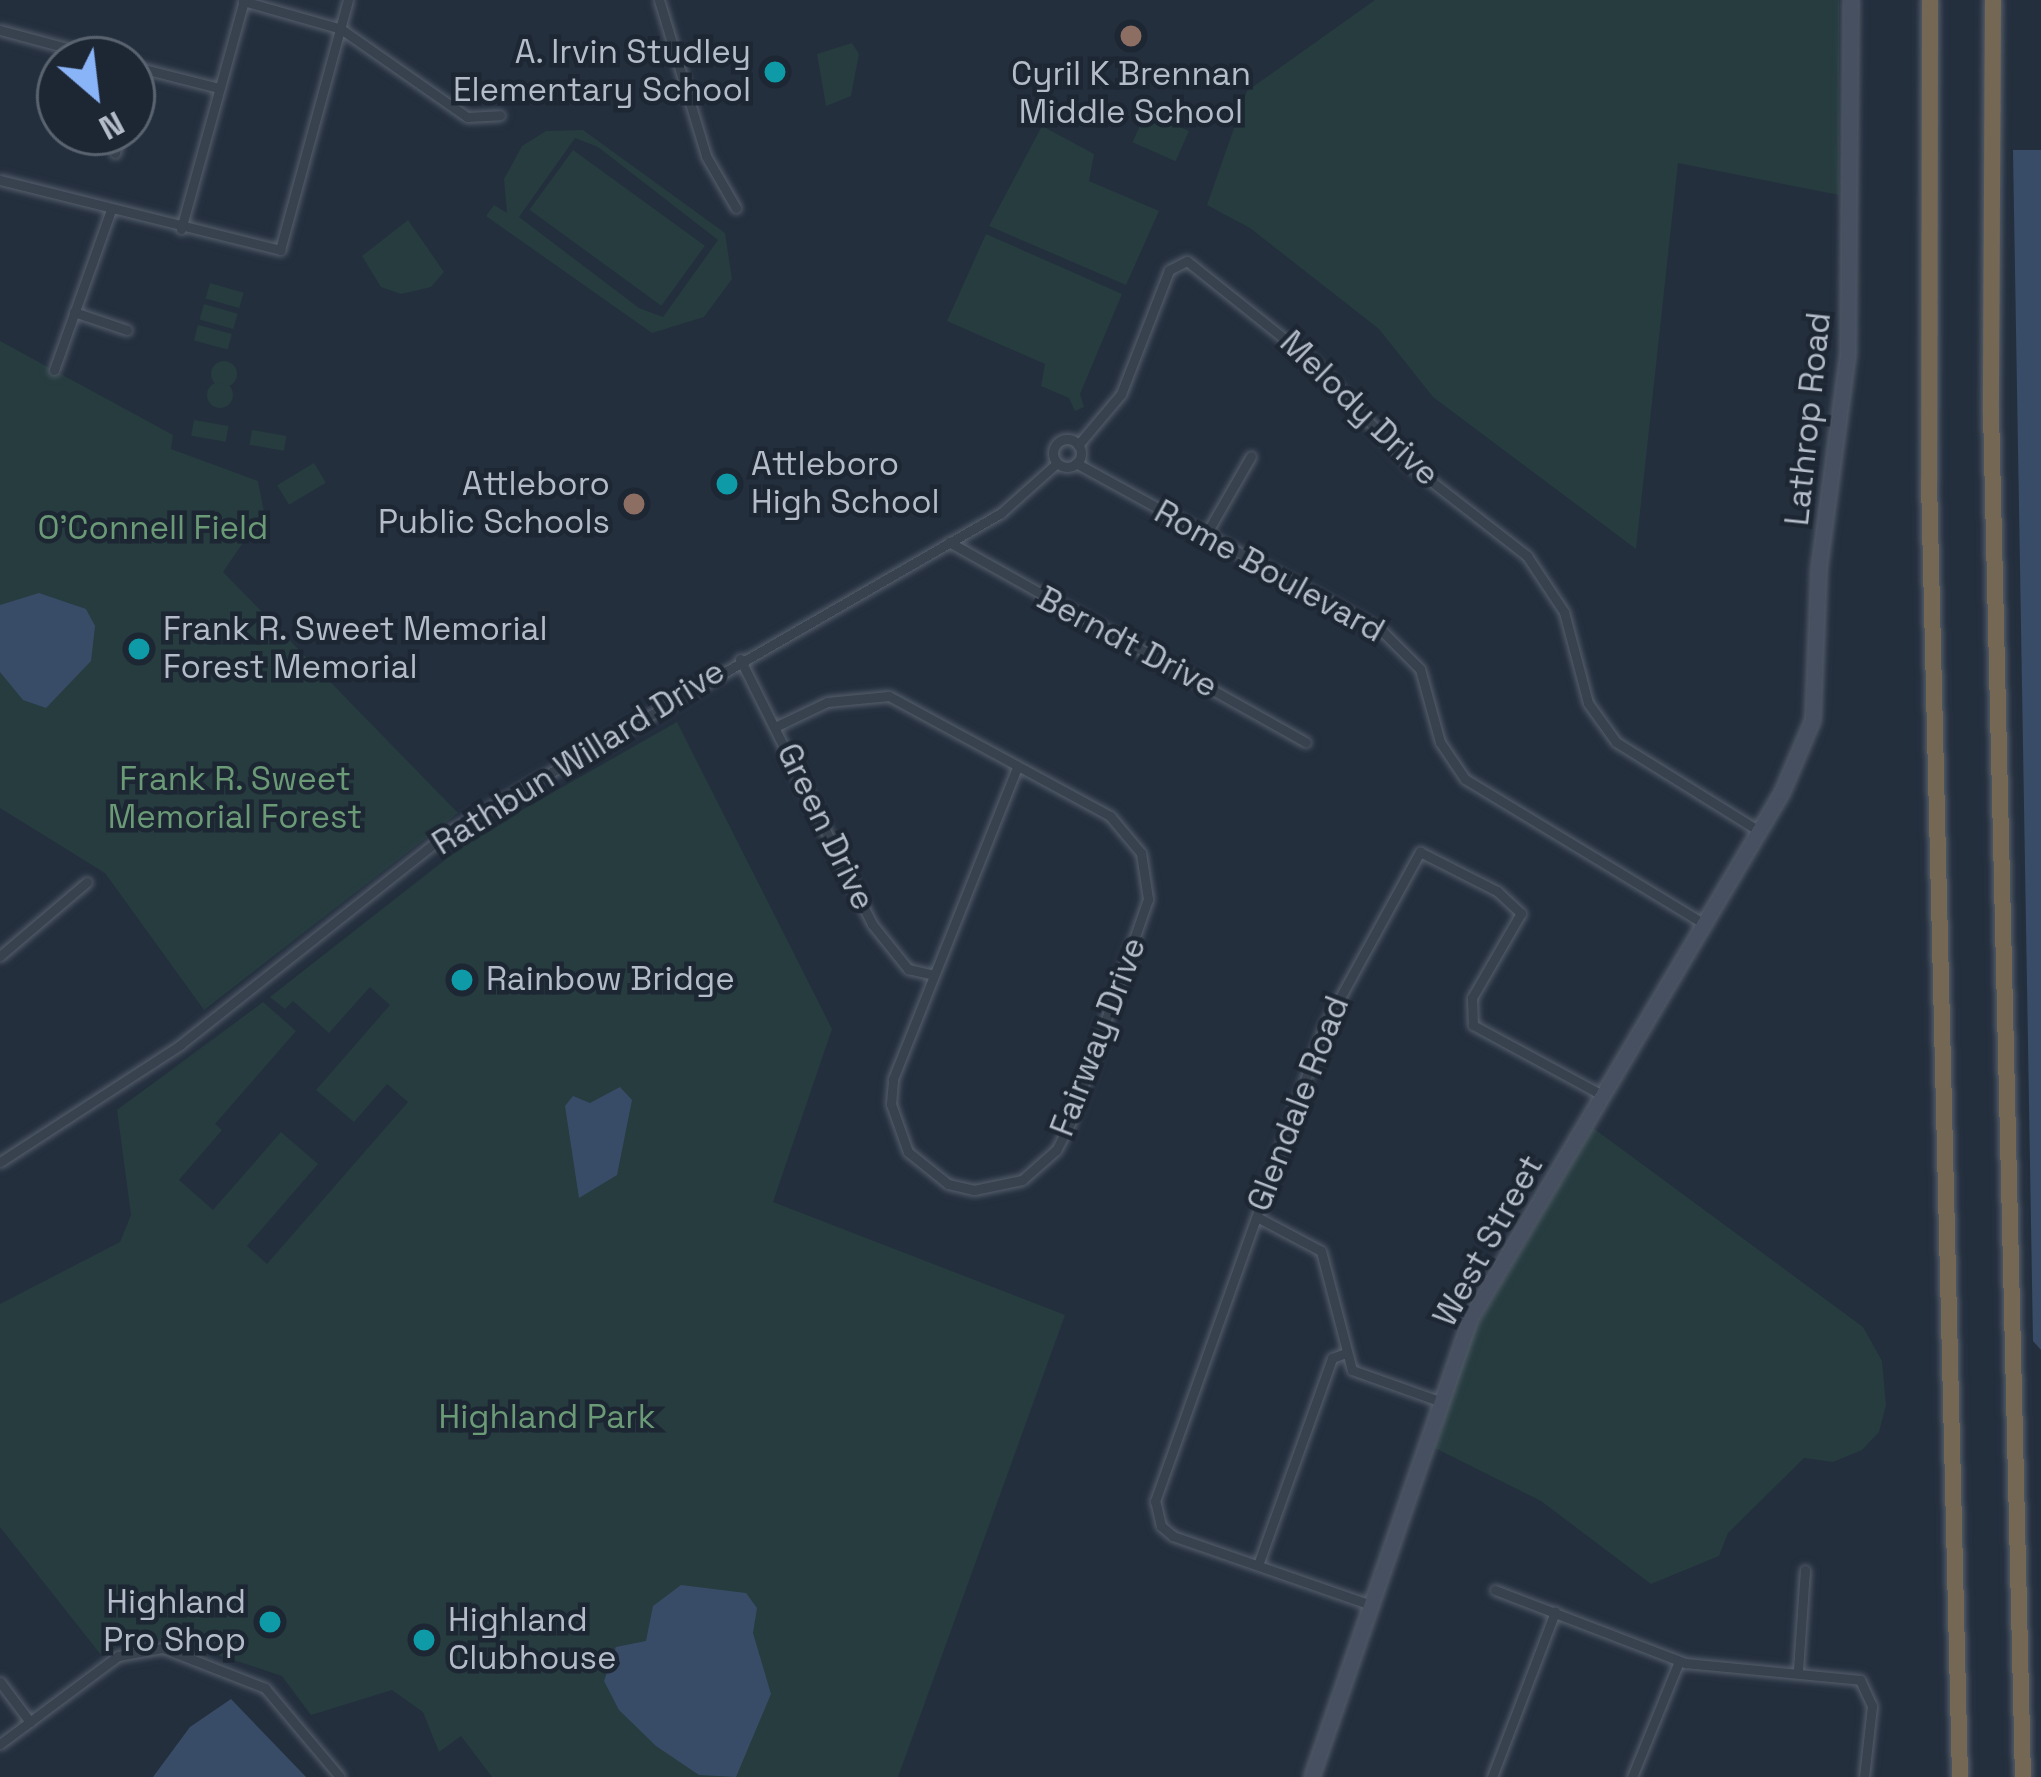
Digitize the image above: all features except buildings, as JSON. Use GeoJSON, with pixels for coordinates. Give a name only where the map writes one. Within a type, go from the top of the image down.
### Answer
{"type":"FeatureCollection","features":[{"type":"Feature","properties":{"kind":"highway"},"geometry":{"type":"LineString","coordinates":[[1930,0],[1930,517],[1960,1777]]}},
{"type":"Feature","properties":{"kind":"highway"},"geometry":{"type":"LineString","coordinates":[[1994,0],[1991,411],[2023,1777]]}},
{"type":"Feature","properties":{"kind":"main road","name":"Lathrop Road"},"geometry":{"type":"LineString","coordinates":[[1759,831],[1801,756],[1817,692],[1820,569],[1848,354],[1850,0]]}},
{"type":"Feature","properties":{"kind":"main road","name":"West Street"},"geometry":{"type":"LineString","coordinates":[[1312,1777],[1471,1320],[1759,831]]}},
{"type":"Feature","properties":{"kind":"street"},"geometry":{"type":"LineString","coordinates":[[0,180],[181,229],[280,250],[348,0]]}},
{"type":"Feature","properties":{"kind":"street"},"geometry":{"type":"LineString","coordinates":[[659,0],[714,176],[736,208]]}},
{"type":"Feature","properties":{"kind":"street"},"geometry":{"type":"LineString","coordinates":[[181,229],[243,1],[341,29],[466,117],[500,115]]}},
{"type":"Feature","properties":{"kind":"street"},"geometry":{"type":"LineString","coordinates":[[0,30],[36,40]]}},
{"type":"Feature","properties":{"kind":"street"},"geometry":{"type":"LineString","coordinates":[[156,72],[219,88]]}},
{"type":"Feature","properties":{"kind":"street"},"geometry":{"type":"LineString","coordinates":[[55,370],[110,210]]}},
{"type":"Feature","properties":{"kind":"street","name":"Melody Drive"},"geometry":{"type":"LineString","coordinates":[[1078,446],[1121,394],[1173,264],[1187,261],[1265,319],[1409,464],[1527,556],[1564,612],[1597,721],[1643,763],[1759,831]]}},
{"type":"Feature","properties":{"kind":"street"},"geometry":{"type":"LineString","coordinates":[[74,312],[127,330]]}},
{"type":"Feature","properties":{"kind":"street","name":"Rathbun Willard Drive"},"geometry":{"type":"LineString","coordinates":[[0,1162],[180,1045],[453,829],[740,659],[1001,513],[1057,463],[1056,445],[1069,439],[1078,446]]}},
{"type":"Feature","properties":{"kind":"street"},"geometry":{"type":"LineString","coordinates":[[1057,463],[1076,463],[1078,446]]}},
{"type":"Feature","properties":{"kind":"street"},"geometry":{"type":"LineString","coordinates":[[1205,536],[1251,456]]}},
{"type":"Feature","properties":{"kind":"street","name":"Rome Boulevard"},"geometry":{"type":"LineString","coordinates":[[1076,463],[1383,632],[1420,669],[1440,742],[1465,779],[1704,924]]}},
{"type":"Feature","properties":{"kind":"street","name":"Berndt Drive"},"geometry":{"type":"LineString","coordinates":[[949,542],[1306,742]]}},
{"type":"Feature","properties":{"kind":"street","name":"Green Drive"},"geometry":{"type":"LineString","coordinates":[[740,659],[872,924],[908,969],[930,974]]}},
{"type":"Feature","properties":{"kind":"street","name":"Fairway Drive"},"geometry":{"type":"LineString","coordinates":[[777,726],[844,697],[889,696],[1110,816],[1141,853],[1148,898],[1070,1123],[1056,1150],[1022,1180],[974,1190],[948,1184],[908,1152],[898,1132],[893,1079],[930,974],[1018,768]]}},
{"type":"Feature","properties":{"kind":"street","name":"Glendale Road"},"geometry":{"type":"LineString","coordinates":[[1371,1605],[1173,1536],[1155,1501],[1324,1027],[1420,852],[1497,891],[1521,913],[1472,998],[1474,1025],[1602,1095]]}},
{"type":"Feature","properties":{"kind":"street"},"geometry":{"type":"LineString","coordinates":[[0,956],[87,882]]}},
{"type":"Feature","properties":{"kind":"street"},"geometry":{"type":"LineString","coordinates":[[1256,1216],[1321,1251],[1352,1370],[1442,1402]]}},
{"type":"Feature","properties":{"kind":"street"},"geometry":{"type":"LineString","coordinates":[[1258,1564],[1332,1358],[1346,1353]]}},
{"type":"Feature","properties":{"kind":"street"},"geometry":{"type":"LineString","coordinates":[[1798,1670],[1805,1570]]}},
{"type":"Feature","properties":{"kind":"street"},"geometry":{"type":"LineString","coordinates":[[1496,1590],[1679,1660],[1860,1680],[1870,1691],[1864,1777]]}},
{"type":"Feature","properties":{"kind":"street"},"geometry":{"type":"LineString","coordinates":[[1492,1777],[1556,1612]]}},
{"type":"Feature","properties":{"kind":"street"},"geometry":{"type":"LineString","coordinates":[[0,1744],[118,1656],[153,1648],[265,1688],[340,1777]]}},
{"type":"Feature","properties":{"kind":"street"},"geometry":{"type":"LineString","coordinates":[[1632,1777],[1679,1660]]}},
{"type":"Feature","properties":{"kind":"street"},"geometry":{"type":"LineString","coordinates":[[0,1682],[30,1721]]}},
{"type":"Feature","properties":{"kind":"green space"},"geometry":{"type":"Polygon","coordinates":[[[1375,0],[1839,0],[1839,195],[1678,163],[1636,549],[1433,397],[1379,329],[1250,228],[1207,205],[1247,91],[1375,0]]]}},
{"type":"Feature","properties":{"kind":"green space"},"geometry":{"type":"Polygon","coordinates":[[[852,43],[859,54],[851,96],[826,106],[817,54],[852,43]]]}},
{"type":"Feature","properties":{"kind":"green space"},"geometry":{"type":"Polygon","coordinates":[[[1146,112],[1189,131],[1176,161],[1133,142],[1146,112]]]}},
{"type":"Feature","properties":{"kind":"green space"},"geometry":{"type":"Polygon","coordinates":[[[1042,126],[1094,154],[1089,181],[1159,211],[1126,285],[989,226],[1042,126]]]}},
{"type":"Feature","properties":{"kind":"green space"},"geometry":{"type":"Polygon","coordinates":[[[583,130],[725,233],[732,279],[704,317],[652,333],[486,216],[494,205],[507,213],[504,179],[522,146],[546,131],[583,130]],[[575,138],[519,217],[639,308],[663,317],[718,240],[598,147],[575,138]]]}},
{"type":"Feature","properties":{"kind":"green space"},"geometry":{"type":"Polygon","coordinates":[[[573,150],[705,246],[661,306],[530,210],[573,150]]]}},
{"type":"Feature","properties":{"kind":"green space"},"geometry":{"type":"Polygon","coordinates":[[[408,220],[444,272],[431,287],[401,294],[381,287],[362,256],[408,220]]]}},
{"type":"Feature","properties":{"kind":"green space"},"geometry":{"type":"Polygon","coordinates":[[[986,234],[1122,294],[1080,394],[1084,407],[1075,411],[1069,398],[1041,386],[1045,364],[947,321],[986,234]]]}},
{"type":"Feature","properties":{"kind":"green space"},"geometry":{"type":"Polygon","coordinates":[[[210,283],[244,293],[239,308],[206,298],[210,283]]]}},
{"type":"Feature","properties":{"kind":"green space"},"geometry":{"type":"Polygon","coordinates":[[[204,304],[238,314],[233,329],[200,319],[204,304]]]}},
{"type":"Feature","properties":{"kind":"green space"},"geometry":{"type":"Polygon","coordinates":[[[198,325],[232,334],[228,350],[194,340],[198,325]]]}},
{"type":"Feature","properties":{"kind":"green space"},"geometry":{"type":"Polygon","coordinates":[[[0,341],[173,435],[171,449],[258,481],[264,512],[223,572],[458,813],[204,1010],[105,873],[0,808],[0,341]]]}},
{"type":"Feature","properties":{"kind":"green space"},"geometry":{"type":"Polygon","coordinates":[[[224,361],[237,374],[224,387],[211,374],[224,361]]]}},
{"type":"Feature","properties":{"kind":"green space"},"geometry":{"type":"Polygon","coordinates":[[[220,382],[233,395],[220,408],[207,395],[220,382]]]}},
{"type":"Feature","properties":{"kind":"green space"},"geometry":{"type":"Polygon","coordinates":[[[194,420],[228,426],[226,442],[191,436],[194,420]]]}},
{"type":"Feature","properties":{"kind":"green space"},"geometry":{"type":"Polygon","coordinates":[[[252,430],[286,436],[284,451],[249,445],[252,430]]]}},
{"type":"Feature","properties":{"kind":"green space"},"geometry":{"type":"Polygon","coordinates":[[[314,463],[326,483],[289,505],[277,485],[314,463]]]}},
{"type":"Feature","properties":{"kind":"green space","name":"Highland Park"},"geometry":{"type":"Polygon","coordinates":[[[677,722],[832,1029],[773,1202],[1065,1315],[898,1777],[492,1777],[461,1736],[439,1752],[423,1712],[392,1690],[311,1715],[282,1676],[172,1640],[130,1638],[101,1655],[0,1527],[0,1304],[120,1242],[131,1215],[117,1110],[263,1002],[296,1031],[215,1124],[222,1130],[179,1180],[213,1210],[281,1132],[318,1164],[247,1246],[267,1264],[408,1102],[387,1084],[354,1122],[316,1090],[390,1005],[370,987],[329,1033],[293,1001],[285,1009],[270,997],[473,838],[677,722]]]}},
{"type":"Feature","properties":{"kind":"green space"},"geometry":{"type":"Polygon","coordinates":[[[1593,1128],[1863,1327],[1882,1361],[1886,1405],[1879,1432],[1862,1450],[1833,1462],[1804,1458],[1728,1533],[1719,1556],[1651,1584],[1541,1501],[1435,1448],[1472,1334],[1593,1128]]]}},
{"type":"Feature","properties":{"kind":"water"},"geometry":{"type":"Polygon","coordinates":[[[2013,150],[2041,150],[2041,1350],[2033,1341],[2013,150]]]}},
{"type":"Feature","properties":{"kind":"water"},"geometry":{"type":"Polygon","coordinates":[[[39,593],[86,609],[95,626],[91,661],[46,708],[23,700],[0,672],[0,605],[39,593]]]}},
{"type":"Feature","properties":{"kind":"water"},"geometry":{"type":"Polygon","coordinates":[[[620,1087],[632,1100],[617,1175],[579,1198],[565,1106],[573,1096],[590,1103],[620,1087]]]}},
{"type":"Feature","properties":{"kind":"water"},"geometry":{"type":"Polygon","coordinates":[[[681,1585],[746,1593],[757,1608],[753,1633],[771,1694],[736,1777],[699,1775],[656,1746],[619,1710],[604,1681],[616,1647],[646,1641],[653,1606],[681,1585]]]}},
{"type":"Feature","properties":{"kind":"water"},"geometry":{"type":"Polygon","coordinates":[[[231,1699],[306,1777],[153,1777],[190,1727],[231,1699]]]}},
{"type":"Feature","properties":{"kind":"place","name":"Cyril K Brennan Middle School"},"geometry":{"type":"Point","coordinates":[1131,36]}},
{"type":"Feature","properties":{"kind":"place","name":"A. Irvin Studley Elementary School"},"geometry":{"type":"Point","coordinates":[775,72]}},
{"type":"Feature","properties":{"kind":"place","name":"Attleboro High School"},"geometry":{"type":"Point","coordinates":[727,484]}},
{"type":"Feature","properties":{"kind":"place","name":"Attleboro Public Schools"},"geometry":{"type":"Point","coordinates":[634,504]}},
{"type":"Feature","properties":{"kind":"place","name":"Frank R. Sweet Memorial Forest Memorial"},"geometry":{"type":"Point","coordinates":[139,649]}},
{"type":"Feature","properties":{"kind":"place","name":"Rainbow Bridge"},"geometry":{"type":"Point","coordinates":[462,980]}},
{"type":"Feature","properties":{"kind":"place","name":"Highland Pro Shop"},"geometry":{"type":"Point","coordinates":[270,1622]}},
{"type":"Feature","properties":{"kind":"place","name":"Highland Clubhouse"},"geometry":{"type":"Point","coordinates":[424,1640]}},
{"type":"Feature","properties":{"kind":"park label","name":"O'Connell Field"},"geometry":{"type":"Point","coordinates":[153,529]}},
{"type":"Feature","properties":{"kind":"park label","name":"Frank R. Sweet Memorial Forest"},"geometry":{"type":"Point","coordinates":[235,799]}}]}
